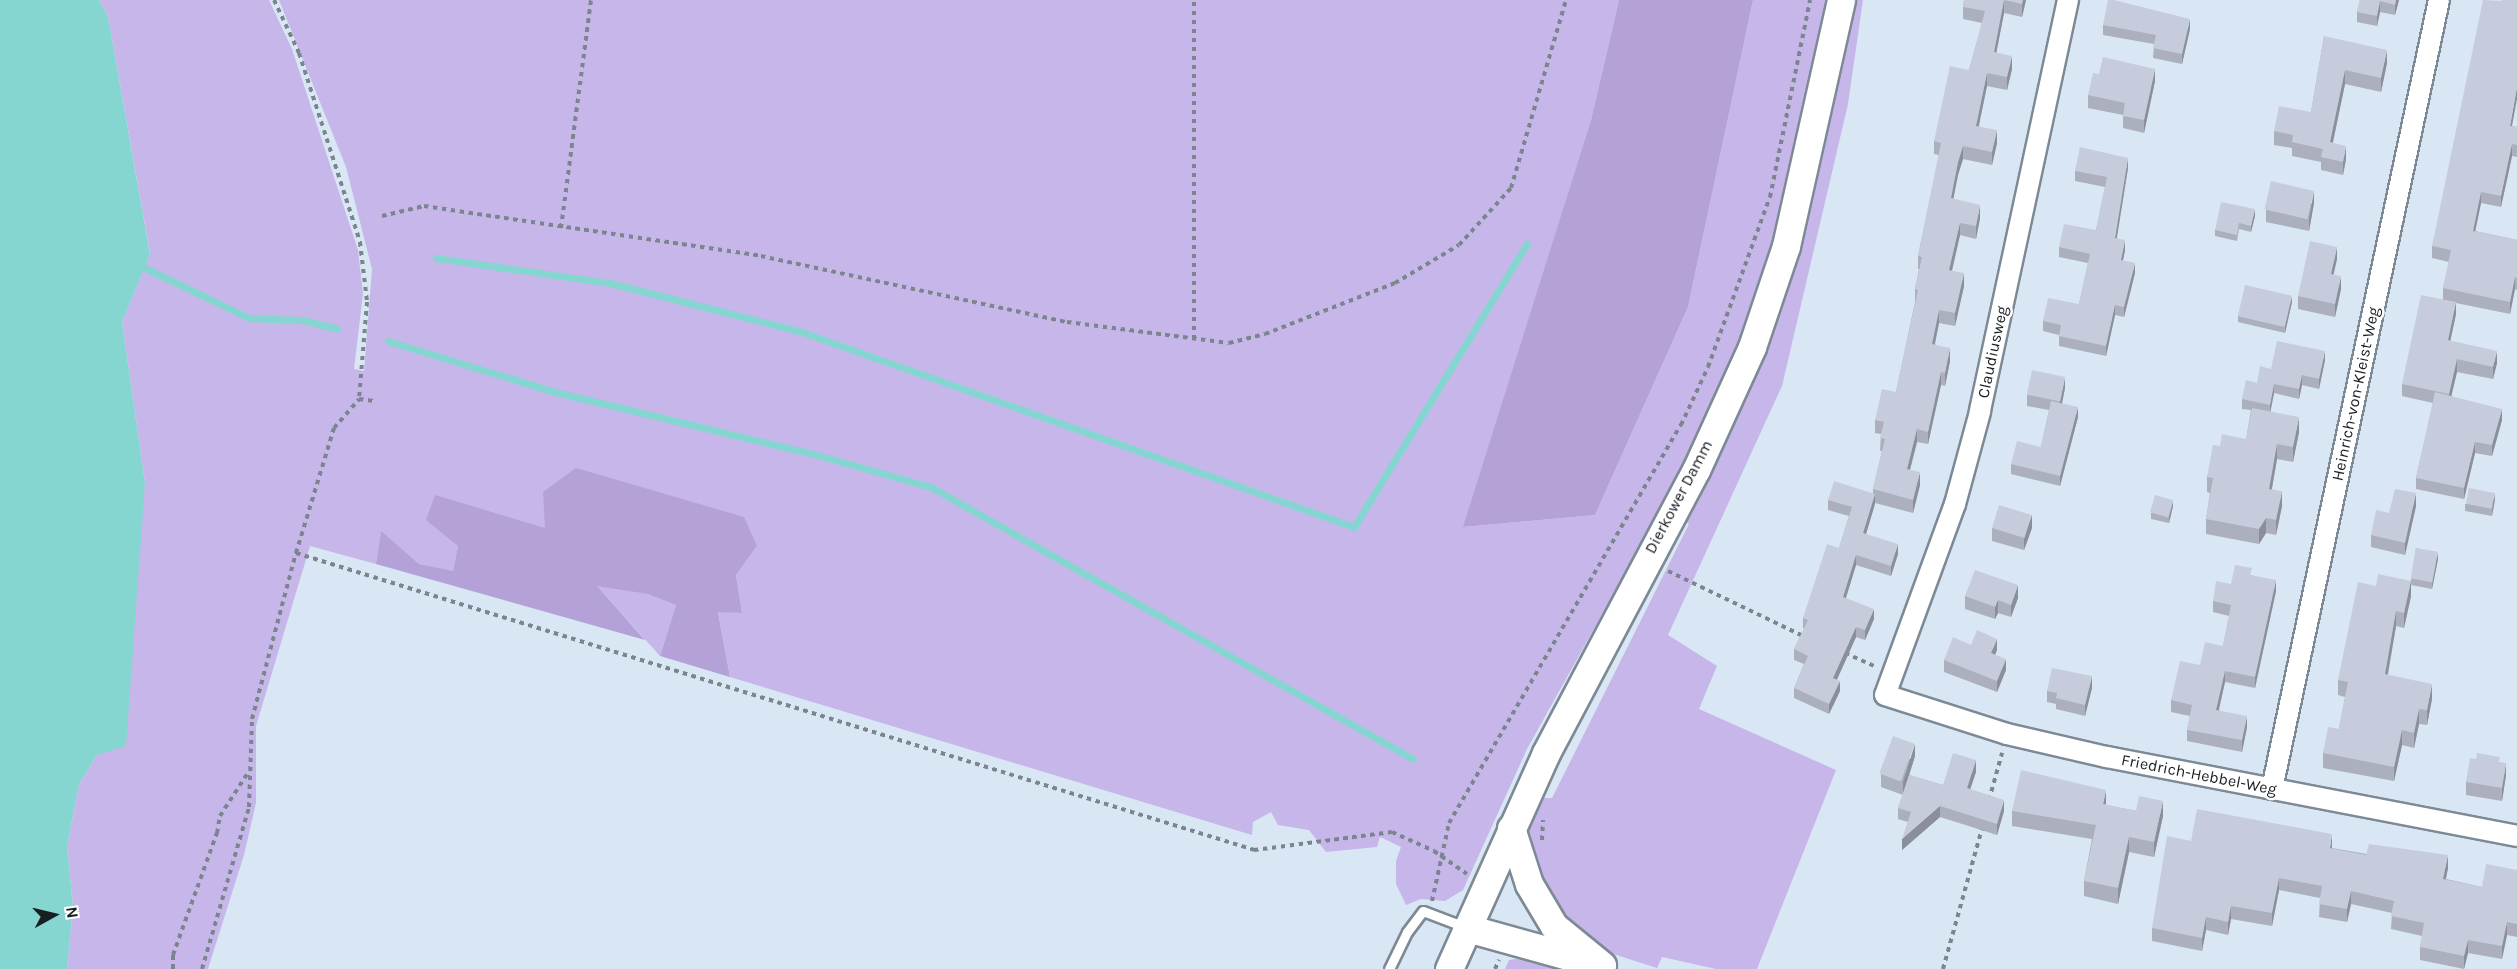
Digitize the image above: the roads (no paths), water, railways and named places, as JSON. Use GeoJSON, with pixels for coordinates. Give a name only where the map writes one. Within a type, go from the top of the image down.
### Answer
{"type":"FeatureCollection","features":[{"type":"Feature","properties":{"kind":"street","name":"Dierkower Damm"},"geometry":{"type":"LineString","coordinates":[[1449,969],[1511,828],[1635,580],[1696,470],[1752,347],[1786,246],[1841,0]]}},
{"type":"Feature","properties":{"kind":"street","name":"Claudiusweg"},"geometry":{"type":"LineString","coordinates":[[1885,695],[1955,504],[1980,412],[2068,0]]}},
{"type":"Feature","properties":{"kind":"street","name":"Heinrich-von-Kleist-Weg"},"geometry":{"type":"LineString","coordinates":[[2272,789],[2439,0]]}},
{"type":"Feature","properties":{"kind":"street","name":"Friedrich-Hebbel-Weg"},"geometry":{"type":"LineString","coordinates":[[1885,695],[2007,735],[2517,836]]}},
{"type":"Feature","properties":{"kind":"street"},"geometry":{"type":"LineString","coordinates":[[1511,828],[1529,884],[1554,926],[1610,967]]}},
{"type":"Feature","properties":{"kind":"street"},"geometry":{"type":"LineString","coordinates":[[1467,928],[1610,967]]}},
{"type":"Feature","properties":{"kind":"lane"},"geometry":{"type":"LineString","coordinates":[[1389,969],[1407,932],[1423,911],[1467,928]]}},
{"type":"Feature","properties":{"kind":"waterway"},"geometry":{"type":"LineString","coordinates":[[436,258],[610,283],[799,331],[1354,527],[1527,244]]}},
{"type":"Feature","properties":{"kind":"waterway"},"geometry":{"type":"LineString","coordinates":[[143,267],[249,318],[302,320],[337,329]]}},
{"type":"Feature","properties":{"kind":"waterway"},"geometry":{"type":"LineString","coordinates":[[388,341],[555,392],[810,453],[931,487],[1413,759]]}}]}
